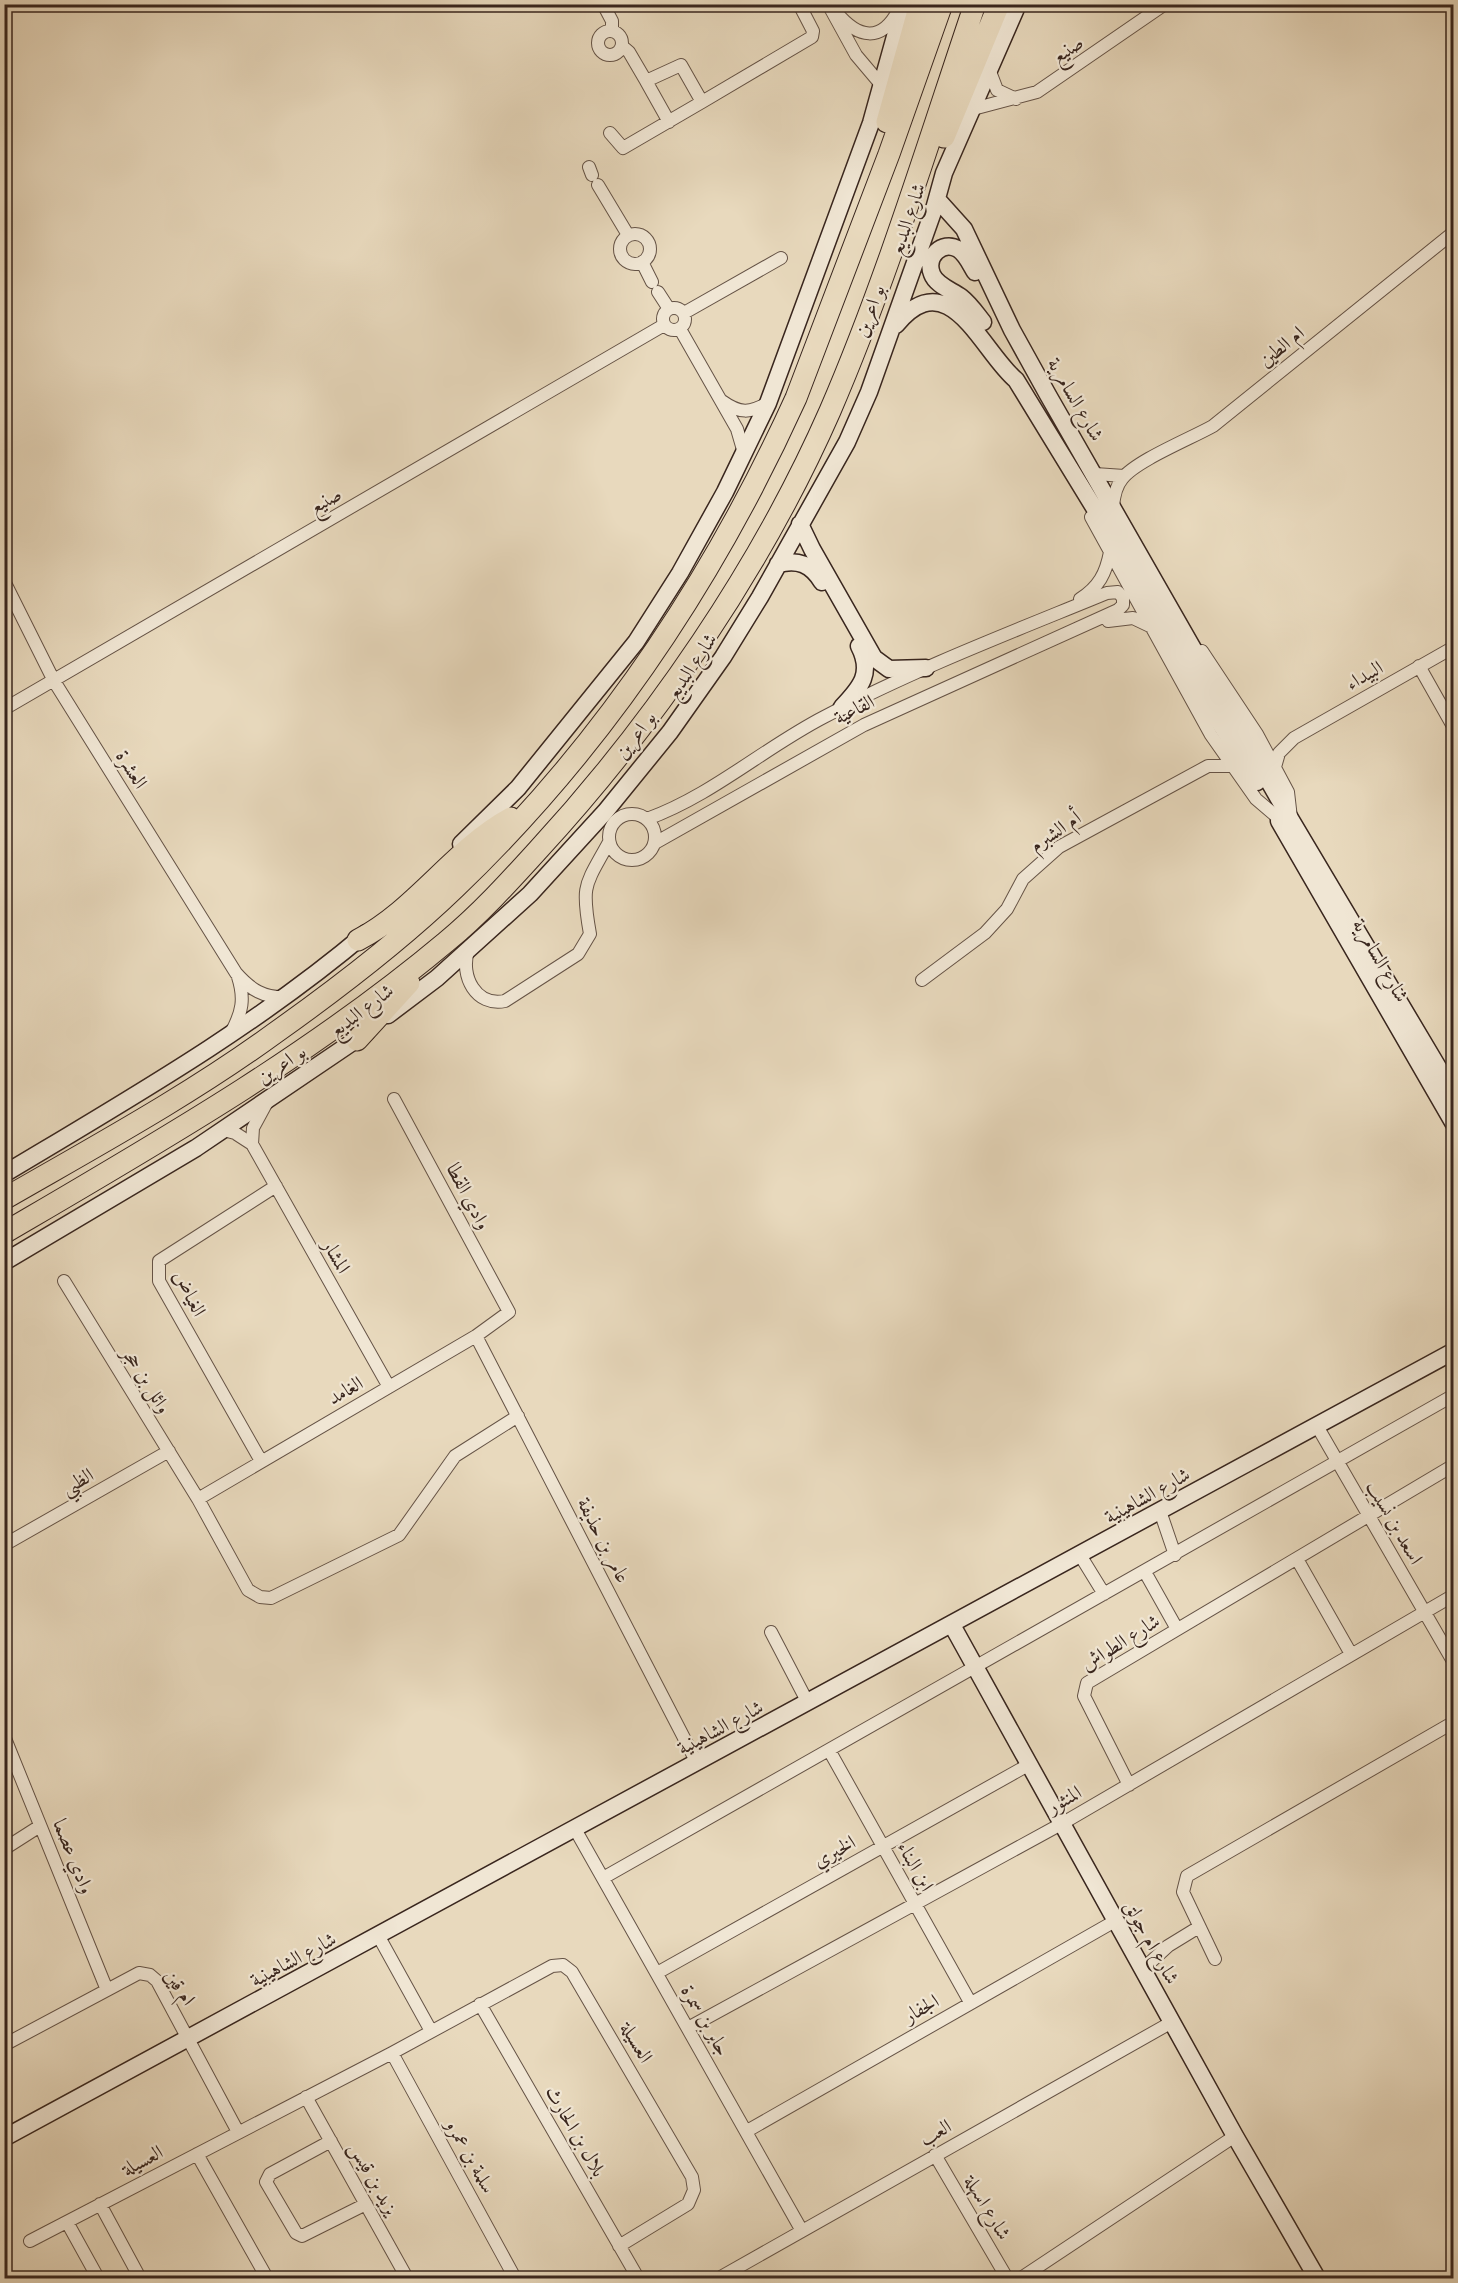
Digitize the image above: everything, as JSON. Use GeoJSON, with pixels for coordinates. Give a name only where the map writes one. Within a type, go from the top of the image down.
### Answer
{"type":"FeatureCollection","features":[{"type":"Feature","properties":{"kind":"highway"},"geometry":{"type":"LineString","coordinates":[[878,185],[885,129],[920,4]]}},
{"type":"Feature","properties":{"kind":"highway","name":"بو اعرين"},"geometry":{"type":"LineString","coordinates":[[4,1199],[174,1100],[273,1035],[330,993],[453,890],[530,809],[635,681],[712,563],[761,473],[796,398],[878,185],[942,4]]}},
{"type":"Feature","properties":{"kind":"highway","name":"بو اعرين"},"geometry":{"type":"LineString","coordinates":[[4,1233],[192,1123],[253,1083],[397,981],[449,940],[517,873],[608,772],[655,710],[745,572],[785,504],[828,416],[860,339],[975,4]]}},
{"type":"Feature","properties":{"kind":"highway"},"geometry":{"type":"LineString","coordinates":[[915,183],[940,146],[999,4]]}},
{"type":"Feature","properties":{"kind":"highway"},"geometry":{"type":"LineString","coordinates":[[358,940],[386,922],[491,831],[530,809]]}},
{"type":"Feature","properties":{"kind":"highway"},"geometry":{"type":"LineString","coordinates":[[357,1040],[449,940]]}},
{"type":"Feature","properties":{"kind":"street"},"geometry":{"type":"LineString","coordinates":[[603,4],[612,21],[612,31]]}},
{"type":"Feature","properties":{"kind":"street"},"geometry":{"type":"LineString","coordinates":[[610,133],[623,148],[812,37],[813,31],[799,4]]}},
{"type":"Feature","properties":{"kind":"street"},"geometry":{"type":"LineString","coordinates":[[829,4],[852,29],[869,34],[888,27],[903,4]]}},
{"type":"Feature","properties":{"kind":"street"},"geometry":{"type":"LineString","coordinates":[[829,4],[856,55],[883,87]]}},
{"type":"Feature","properties":{"kind":"street"},"geometry":{"type":"LineString","coordinates":[[4,1174],[230,1036],[287,997],[358,940],[518,788],[636,642],[674,583],[744,453],[768,403],[883,87],[903,4]]}},
{"type":"Feature","properties":{"kind":"street","name":"شارع البديع"},"geometry":{"type":"LineString","coordinates":[[4,1262],[269,1100],[357,1040],[437,978],[546,877],[605,812],[670,732],[723,657],[778,564],[851,432],[869,393],[891,332],[937,200],[944,172],[1018,4]]}},
{"type":"Feature","properties":{"kind":"street","name":"صنيع"},"geometry":{"type":"LineString","coordinates":[[973,109],[990,103],[1018,99],[1056,81],[1165,4]]}},
{"type":"Feature","properties":{"kind":"street"},"geometry":{"type":"LineString","coordinates":[[622,46],[614,54],[606,54],[600,50],[599,38],[604,32],[612,31],[619,35],[622,46],[630,52],[669,122]]}},
{"type":"Feature","properties":{"kind":"street"},"geometry":{"type":"LineString","coordinates":[[646,81],[679,65],[702,102]]}},
{"type":"Feature","properties":{"kind":"street"},"geometry":{"type":"LineString","coordinates":[[989,69],[997,90],[1018,99]]}},
{"type":"Feature","properties":{"kind":"street"},"geometry":{"type":"LineString","coordinates":[[593,176],[628,236]]}},
{"type":"Feature","properties":{"kind":"street","name":"شارع السامرية"},"geometry":{"type":"LineString","coordinates":[[937,200],[964,229],[1012,330],[1179,622],[1284,818],[1454,1124]]}},
{"type":"Feature","properties":{"kind":"street","name":"ام الطين"},"geometry":{"type":"LineString","coordinates":[[1124,476],[1173,446],[1213,426],[1454,231]]}},
{"type":"Feature","properties":{"kind":"street"},"geometry":{"type":"LineString","coordinates":[[639,235],[648,242],[649,253],[642,262],[636,264],[624,259],[620,246],[628,236],[639,235]]}},
{"type":"Feature","properties":{"kind":"street"},"geometry":{"type":"LineString","coordinates":[[1012,330],[996,311],[961,251],[948,246],[935,252],[930,264],[933,277],[970,305],[1016,380]]}},
{"type":"Feature","properties":{"kind":"street"},"geometry":{"type":"LineString","coordinates":[[684,313],[781,258]]}},
{"type":"Feature","properties":{"kind":"street"},"geometry":{"type":"LineString","coordinates":[[642,262],[669,309]]}},
{"type":"Feature","properties":{"kind":"street","name":"شارع السامرية"},"geometry":{"type":"LineString","coordinates":[[891,332],[910,311],[919,306],[928,303],[945,305],[963,315],[1016,380],[1284,818]]}},
{"type":"Feature","properties":{"kind":"street"},"geometry":{"type":"LineString","coordinates":[[677,308],[684,313],[685,322],[680,329],[670,330],[664,325],[663,316],[669,309],[677,308]]}},
{"type":"Feature","properties":{"kind":"street","name":"صنيع"},"geometry":{"type":"LineString","coordinates":[[4,709],[664,325]]}},
{"type":"Feature","properties":{"kind":"street"},"geometry":{"type":"LineString","coordinates":[[680,329],[739,434],[744,453]]}},
{"type":"Feature","properties":{"kind":"street"},"geometry":{"type":"LineString","coordinates":[[719,398],[742,412],[755,410],[768,403]]}},
{"type":"Feature","properties":{"kind":"street","name":"شارع السامرية"},"geometry":{"type":"LineString","coordinates":[[1037,415],[1044,436],[1154,628],[1217,744],[1262,806],[1284,818]]}},
{"type":"Feature","properties":{"kind":"street"},"geometry":{"type":"LineString","coordinates":[[1095,474],[1124,476],[1116,490],[1113,506]]}},
{"type":"Feature","properties":{"kind":"street"},"geometry":{"type":"LineString","coordinates":[[800,524],[808,543],[874,658],[889,669],[926,668]]}},
{"type":"Feature","properties":{"kind":"street","name":"القاعية"},"geometry":{"type":"LineString","coordinates":[[1056,614],[1098,584],[1106,570],[1110,552]]}},
{"type":"Feature","properties":{"kind":"street"},"geometry":{"type":"LineString","coordinates":[[778,564],[799,562],[813,568],[861,650],[866,667],[865,681],[842,707]]}},
{"type":"Feature","properties":{"kind":"street","name":"العشرة"},"geometry":{"type":"LineString","coordinates":[[4,581],[54,681],[236,973],[248,987],[264,995],[287,997]]}},
{"type":"Feature","properties":{"kind":"street","name":"القاعية"},"geometry":{"type":"LineString","coordinates":[[647,819],[674,809],[786,738],[842,707],[926,668],[1111,591],[1122,594],[1124,601],[1121,608],[1081,629],[864,725],[655,843]]}},
{"type":"Feature","properties":{"kind":"street","name":"القاعية"},"geometry":{"type":"LineString","coordinates":[[1081,629],[1120,618],[1140,620],[1154,628]]}},
{"type":"Feature","properties":{"kind":"street","name":"شارع السامرية"},"geometry":{"type":"LineString","coordinates":[[1179,622],[1204,653],[1260,739],[1275,767],[1290,796],[1284,818]]}},
{"type":"Feature","properties":{"kind":"street","name":"البيداء"},"geometry":{"type":"LineString","coordinates":[[1275,767],[1282,749],[1294,738],[1454,647]]}},
{"type":"Feature","properties":{"kind":"street"},"geometry":{"type":"LineString","coordinates":[[1419,666],[1454,728]]}},
{"type":"Feature","properties":{"kind":"street","name":"البيداء"},"geometry":{"type":"LineString","coordinates":[[1260,739],[1272,742],[1294,738]]}},
{"type":"Feature","properties":{"kind":"street"},"geometry":{"type":"LineString","coordinates":[[1208,766],[1217,744]]}},
{"type":"Feature","properties":{"kind":"street","name":"أم الشبرم"},"geometry":{"type":"LineString","coordinates":[[922,980],[985,933],[1007,909],[1023,879],[1059,847],[1208,766],[1232,766]]}},
{"type":"Feature","properties":{"kind":"street"},"geometry":{"type":"LineString","coordinates":[[468,950],[465,960],[466,978],[483,999],[495,1003],[505,1001],[578,954],[590,934],[584,898],[585,885],[593,870],[609,842],[613,823],[620,817],[639,814],[653,826],[655,843],[650,852],[641,859],[631,861],[620,858],[593,870]]}},
{"type":"Feature","properties":{"kind":"street"},"geometry":{"type":"LineString","coordinates":[[609,842],[620,858]]}},
{"type":"Feature","properties":{"kind":"street","name":"شارع السامرية"},"geometry":{"type":"LineString","coordinates":[[1346,927],[1454,1094]]}},
{"type":"Feature","properties":{"kind":"street","name":"العشرة"},"geometry":{"type":"LineString","coordinates":[[230,1036],[242,1011],[243,992],[236,973]]}},
{"type":"Feature","properties":{"kind":"street"},"geometry":{"type":"LineString","coordinates":[[437,978],[451,975],[466,978]]}},
{"type":"Feature","properties":{"kind":"street","name":"وادي القطا"},"geometry":{"type":"LineString","coordinates":[[394,1099],[509,1312]]}},
{"type":"Feature","properties":{"kind":"street"},"geometry":{"type":"LineString","coordinates":[[223,1130],[235,1133],[252,1144],[253,1128],[259,1113],[269,1100]]}},
{"type":"Feature","properties":{"kind":"street","name":"المشار"},"geometry":{"type":"LineString","coordinates":[[252,1144],[389,1386]]}},
{"type":"Feature","properties":{"kind":"street","name":"الغياض"},"geometry":{"type":"LineString","coordinates":[[261,1461],[159,1281],[157,1267],[159,1261],[276,1186]]}},
{"type":"Feature","properties":{"kind":"street","name":"وائل بن حجر"},"geometry":{"type":"LineString","coordinates":[[64,1281],[198,1499],[248,1590],[260,1597],[271,1598],[399,1535],[455,1456],[518,1416]]}},
{"type":"Feature","properties":{"kind":"street","name":"الغامد"},"geometry":{"type":"LineString","coordinates":[[198,1499],[476,1336],[509,1312]]}},
{"type":"Feature","properties":{"kind":"street","name":"عامر بن حذيفة"},"geometry":{"type":"LineString","coordinates":[[476,1336],[698,1763]]}},
{"type":"Feature","properties":{"kind":"street","name":"شارع الشاهينية"},"geometry":{"type":"LineString","coordinates":[[4,2138],[379,1937],[1454,1351]]}},
{"type":"Feature","properties":{"kind":"street"},"geometry":{"type":"LineString","coordinates":[[603,1878],[1454,1395]]}},
{"type":"Feature","properties":{"kind":"street","name":"اسعد بن نسيب"},"geometry":{"type":"LineString","coordinates":[[1317,1426],[1454,1663]]}},
{"type":"Feature","properties":{"kind":"street","name":"الظبي"},"geometry":{"type":"LineString","coordinates":[[4,1545],[169,1451]]}},
{"type":"Feature","properties":{"kind":"street","name":"شارع الطواش"},"geometry":{"type":"LineString","coordinates":[[1128,1785],[1087,1703],[1083,1690],[1094,1678],[1454,1465]]}},
{"type":"Feature","properties":{"kind":"street"},"geometry":{"type":"LineString","coordinates":[[1160,1511],[1175,1555]]}},
{"type":"Feature","properties":{"kind":"street"},"geometry":{"type":"LineString","coordinates":[[1080,1555],[1104,1594]]}},
{"type":"Feature","properties":{"kind":"street"},"geometry":{"type":"LineString","coordinates":[[1297,1559],[1352,1654]]}},
{"type":"Feature","properties":{"kind":"street","name":"شارع الطواش"},"geometry":{"type":"LineString","coordinates":[[1145,1572],[1177,1629]]}},
{"type":"Feature","properties":{"kind":"street","name":"المنثور"},"geometry":{"type":"LineString","coordinates":[[688,2028],[1062,1823],[1454,1595]]}},
{"type":"Feature","properties":{"kind":"street","name":"شارع ام جولق"},"geometry":{"type":"LineString","coordinates":[[952,1625],[1235,2136],[1317,2278]]}},
{"type":"Feature","properties":{"kind":"street"},"geometry":{"type":"LineString","coordinates":[[771,1632],[808,1702]]}},
{"type":"Feature","properties":{"kind":"street"},"geometry":{"type":"LineString","coordinates":[[1215,1959],[1183,1892],[1184,1881],[1192,1873],[1454,1722]]}},
{"type":"Feature","properties":{"kind":"street","name":"وادي عصما"},"geometry":{"type":"LineString","coordinates":[[4,1736],[107,1990]]}},
{"type":"Feature","properties":{"kind":"street","name":"ابن البناء"},"geometry":{"type":"LineString","coordinates":[[829,1750],[970,2002]]}},
{"type":"Feature","properties":{"kind":"street","name":"الخيري"},"geometry":{"type":"LineString","coordinates":[[657,1973],[1030,1764]]}},
{"type":"Feature","properties":{"kind":"street"},"geometry":{"type":"LineString","coordinates":[[4,1849],[40,1826]]}},
{"type":"Feature","properties":{"kind":"street","name":"جابر بن سمرة"},"geometry":{"type":"LineString","coordinates":[[575,1829],[802,2231]]}},
{"type":"Feature","properties":{"kind":"street","name":"الجفار"},"geometry":{"type":"LineString","coordinates":[[747,2131],[1115,1921]]}},
{"type":"Feature","properties":{"kind":"street"},"geometry":{"type":"LineString","coordinates":[[1139,1963],[1199,1927]]}},
{"type":"Feature","properties":{"kind":"street"},"geometry":{"type":"LineString","coordinates":[[379,1937],[431,2031]]}},
{"type":"Feature","properties":{"kind":"street","name":"العسيلة"},"geometry":{"type":"LineString","coordinates":[[30,2241],[392,2053],[552,1966],[563,1965],[572,1972],[692,2177],[694,2190],[688,2204],[619,2246]]}},
{"type":"Feature","properties":{"kind":"street","name":"ام قين"},"geometry":{"type":"LineString","coordinates":[[4,2045],[139,1973],[150,1975],[157,1981],[190,2039],[238,2132]]}},
{"type":"Feature","properties":{"kind":"street","name":"بلال بن الحارث"},"geometry":{"type":"LineString","coordinates":[[480,2004],[638,2278]]}},
{"type":"Feature","properties":{"kind":"street","name":"العب"},"geometry":{"type":"LineString","coordinates":[[719,2278],[1172,2022]]}},
{"type":"Feature","properties":{"kind":"street","name":"سلمة بن عمرو"},"geometry":{"type":"LineString","coordinates":[[392,2053],[515,2278]]}},
{"type":"Feature","properties":{"kind":"street","name":"يزيد بن قيس"},"geometry":{"type":"LineString","coordinates":[[306,2097],[407,2278]]}},
{"type":"Feature","properties":{"kind":"street"},"geometry":{"type":"LineString","coordinates":[[1020,2278],[1235,2136]]}},
{"type":"Feature","properties":{"kind":"street"},"geometry":{"type":"LineString","coordinates":[[331,2141],[270,2174],[266,2182],[296,2233],[302,2236],[366,2204]]}},
{"type":"Feature","properties":{"kind":"street"},"geometry":{"type":"LineString","coordinates":[[197,2154],[267,2278]]}},
{"type":"Feature","properties":{"kind":"street","name":"شارع اسهلة"},"geometry":{"type":"LineString","coordinates":[[935,2155],[1007,2278]]}},
{"type":"Feature","properties":{"kind":"street"},"geometry":{"type":"LineString","coordinates":[[100,2204],[140,2278]]}},
{"type":"Feature","properties":{"kind":"street"},"geometry":{"type":"LineString","coordinates":[[67,2222],[98,2278]]}}]}
